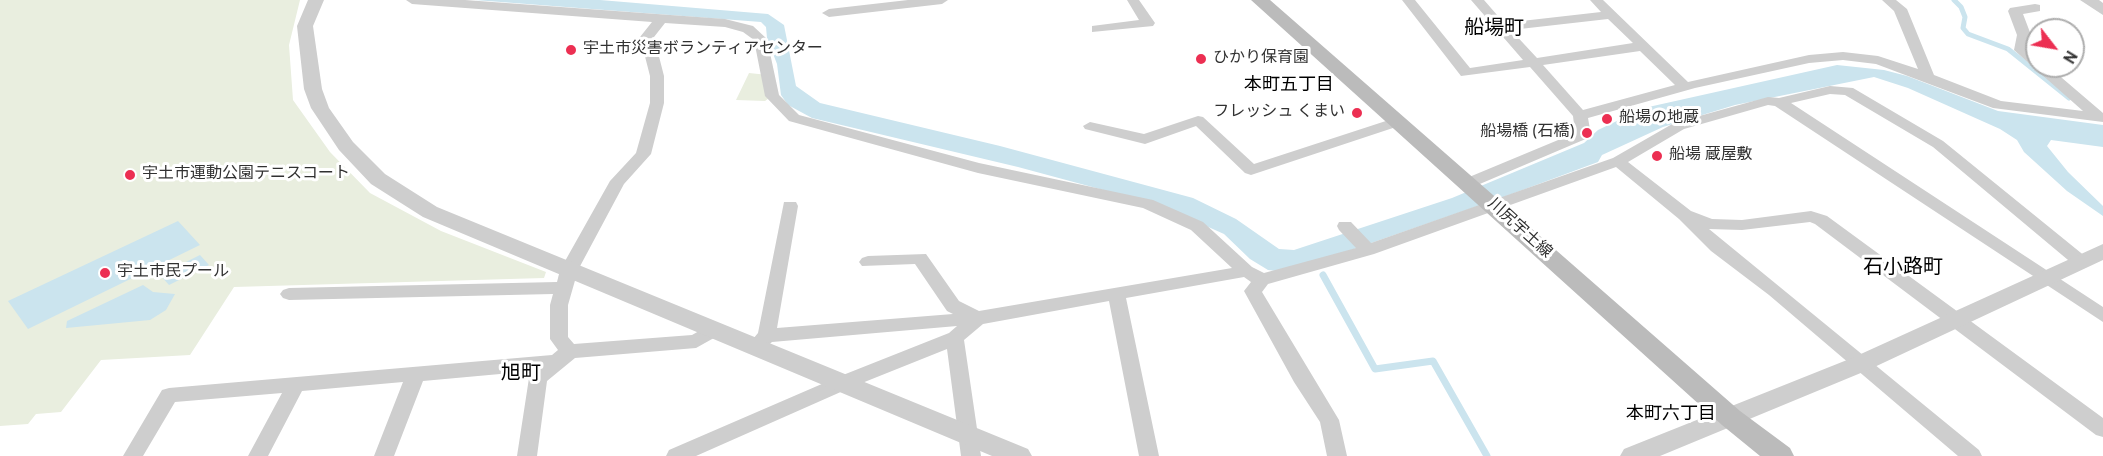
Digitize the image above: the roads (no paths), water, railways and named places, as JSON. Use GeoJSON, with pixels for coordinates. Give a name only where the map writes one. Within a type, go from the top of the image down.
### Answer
{"type":"FeatureCollection","features":[{"type":"Feature","properties":{"kind":"main road","name":"川尻宇土線"},"geometry":{"type":"LineString","coordinates":[[1260,0],[1731,417],[1780,456]]}},
{"type":"Feature","properties":{"kind":"street"},"geometry":{"type":"LineString","coordinates":[[316,0],[305,26],[313,89],[320,108],[346,146],[378,179],[430,212],[567,279],[715,328],[762,341],[970,445],[1019,456]]}},
{"type":"Feature","properties":{"kind":"street"},"geometry":{"type":"LineString","coordinates":[[412,0],[725,23],[748,29],[760,39],[772,96],[794,118],[978,168],[1147,204],[1197,226],[1254,275]]}},
{"type":"Feature","properties":{"kind":"street"},"geometry":{"type":"LineString","coordinates":[[829,13],[896,2],[942,0]]}},
{"type":"Feature","properties":{"kind":"street"},"geometry":{"type":"LineString","coordinates":[[1097,29],[1148,23],[1133,0]]}},
{"type":"Feature","properties":{"kind":"street"},"geometry":{"type":"LineString","coordinates":[[1408,0],[1466,73],[1643,46]]}},
{"type":"Feature","properties":{"kind":"street"},"geometry":{"type":"LineString","coordinates":[[1470,186],[1583,135],[1580,115],[1477,0]]}},
{"type":"Feature","properties":{"kind":"street"},"geometry":{"type":"LineString","coordinates":[[1596,0],[1685,87]]}},
{"type":"Feature","properties":{"kind":"street"},"geometry":{"type":"LineString","coordinates":[[1888,0],[1900,9],[1928,77]]}},
{"type":"Feature","properties":{"kind":"street"},"geometry":{"type":"LineString","coordinates":[[2088,0],[2103,10]]}},
{"type":"Feature","properties":{"kind":"street"},"geometry":{"type":"LineString","coordinates":[[2025,54],[2021,50],[2024,35],[2015,11],[2035,8]]}},
{"type":"Feature","properties":{"kind":"street"},"geometry":{"type":"LineString","coordinates":[[1501,27],[1612,15]]}},
{"type":"Feature","properties":{"kind":"street"},"geometry":{"type":"LineString","coordinates":[[564,356],[559,339],[560,305],[567,279],[618,181],[643,154],[657,103],[657,76],[647,37],[661,19]]}},
{"type":"Feature","properties":{"kind":"street"},"geometry":{"type":"LineString","coordinates":[[1580,115],[1685,87],[1809,59],[1843,56],[1878,60],[1998,105],[2102,118]]}},
{"type":"Feature","properties":{"kind":"street"},"geometry":{"type":"LineString","coordinates":[[2054,78],[2102,118]]}},
{"type":"Feature","properties":{"kind":"street"},"geometry":{"type":"LineString","coordinates":[[762,341],[978,318],[1116,294],[1254,275],[1368,250],[1618,161],[1679,126],[1768,101],[1779,102],[1830,90],[1848,91],[1938,144],[2080,261]]}},
{"type":"Feature","properties":{"kind":"street"},"geometry":{"type":"LineString","coordinates":[[1779,102],[2103,316]]}},
{"type":"Feature","properties":{"kind":"street"},"geometry":{"type":"LineString","coordinates":[[1090,126],[1144,139],[1197,120],[1251,170],[1397,122]]}},
{"type":"Feature","properties":{"kind":"street"},"geometry":{"type":"LineString","coordinates":[[1618,161],[1685,215],[1717,247],[1774,291],[1972,456]]}},
{"type":"Feature","properties":{"kind":"street"},"geometry":{"type":"LineString","coordinates":[[762,341],[790,206]]}},
{"type":"Feature","properties":{"kind":"street"},"geometry":{"type":"LineString","coordinates":[[1685,215],[1711,224],[1742,225],[1810,216],[1821,220],[2103,429]]}},
{"type":"Feature","properties":{"kind":"street"},"geometry":{"type":"LineString","coordinates":[[1345,226],[1368,250]]}},
{"type":"Feature","properties":{"kind":"street"},"geometry":{"type":"LineString","coordinates":[[1633,456],[1860,364],[2103,251]]}},
{"type":"Feature","properties":{"kind":"street"},"geometry":{"type":"LineString","coordinates":[[868,262],[920,258],[953,306],[978,318]]}},
{"type":"Feature","properties":{"kind":"street"},"geometry":{"type":"LineString","coordinates":[[1254,275],[1253,291],[1301,378],[1329,420],[1337,456]]}},
{"type":"Feature","properties":{"kind":"street"},"geometry":{"type":"LineString","coordinates":[[289,294],[567,279]]}},
{"type":"Feature","properties":{"kind":"street"},"geometry":{"type":"LineString","coordinates":[[1116,294],[1149,456]]}},
{"type":"Feature","properties":{"kind":"street"},"geometry":{"type":"LineString","coordinates":[[676,456],[845,382],[955,338],[978,318]]}},
{"type":"Feature","properties":{"kind":"street"},"geometry":{"type":"LineString","coordinates":[[133,456],[169,395],[416,374],[696,341],[715,328]]}},
{"type":"Feature","properties":{"kind":"street"},"geometry":{"type":"LineString","coordinates":[[955,338],[970,445]]}},
{"type":"Feature","properties":{"kind":"street"},"geometry":{"type":"LineString","coordinates":[[527,456],[537,378],[564,356]]}},
{"type":"Feature","properties":{"kind":"street"},"geometry":{"type":"LineString","coordinates":[[384,456],[416,374]]}},
{"type":"Feature","properties":{"kind":"street"},"geometry":{"type":"LineString","coordinates":[[258,456],[296,384]]}},
{"type":"Feature","properties":{"kind":"water"},"geometry":{"type":"Polygon","coordinates":[[[475,0],[600,0],[768,14],[784,25],[796,86],[820,103],[1000,146],[1193,198],[1236,219],[1279,249],[1294,250],[1452,198],[1584,143],[1598,130],[1644,108],[1837,65],[1884,70],[1907,76],[1998,111],[2103,125],[2103,147],[2051,140],[2047,146],[2068,172],[2103,206],[2103,216],[2067,191],[2024,152],[2017,140],[2000,129],[1908,88],[1874,77],[1735,105],[1663,127],[1602,155],[1598,162],[1501,198],[1302,267],[1285,272],[1268,270],[1250,259],[1224,234],[1159,205],[1018,167],[812,118],[788,105],[781,95],[777,64],[767,38],[766,27],[761,22],[475,0]]]}},
{"type":"Feature","properties":{"kind":"water","name":"宇土市民プール"},"geometry":{"type":"Polygon","coordinates":[[[178,221],[200,245],[28,329],[8,301],[178,221]]]}},
{"type":"Feature","properties":{"kind":"water"},"geometry":{"type":"Polygon","coordinates":[[[200,255],[209,265],[169,285],[160,275],[200,255]]]}},
{"type":"Feature","properties":{"kind":"water"},"geometry":{"type":"Polygon","coordinates":[[[143,285],[153,292],[175,294],[166,310],[150,320],[66,328],[67,321],[143,285]]]}},
{"type":"Feature","properties":{"kind":"waterway"},"geometry":{"type":"LineString","coordinates":[[1954,0],[1961,7],[1965,17],[1963,28],[1968,34],[2008,49],[2069,98]]}},
{"type":"Feature","properties":{"kind":"waterway"},"geometry":{"type":"LineString","coordinates":[[1323,275],[1375,369],[1433,361],[1487,456]]}},
{"type":"Feature","properties":{"kind":"place","name":"宇土市災害ボランティアセンター"},"geometry":{"type":"Point","coordinates":[571,50]}},
{"type":"Feature","properties":{"kind":"place","name":"ひかり保育園"},"geometry":{"type":"Point","coordinates":[1201,59]}},
{"type":"Feature","properties":{"kind":"place","name":"フレッシュ くまい"},"geometry":{"type":"Point","coordinates":[1357,113]}},
{"type":"Feature","properties":{"kind":"place","name":"船場の地蔵"},"geometry":{"type":"Point","coordinates":[1607,119]}},
{"type":"Feature","properties":{"kind":"place","name":"船場橋 (石橋)"},"geometry":{"type":"Point","coordinates":[1587,133]}},
{"type":"Feature","properties":{"kind":"place","name":"船場 蔵屋敷"},"geometry":{"type":"Point","coordinates":[1657,156]}},
{"type":"Feature","properties":{"kind":"place","name":"宇土市運動公園テニスコート"},"geometry":{"type":"Point","coordinates":[130,175]}},
{"type":"Feature","properties":{"kind":"place","name":"宇土市民プール"},"geometry":{"type":"Point","coordinates":[105,273]}},
{"type":"Feature","properties":{"kind":"district","name":"船場町"},"geometry":{"type":"Point","coordinates":[1494,30]}},
{"type":"Feature","properties":{"kind":"district","name":"本町五丁目"},"geometry":{"type":"Point","coordinates":[1289,86]}},
{"type":"Feature","properties":{"kind":"district","name":"石小路町"},"geometry":{"type":"Point","coordinates":[1903,269]}},
{"type":"Feature","properties":{"kind":"district","name":"旭町"},"geometry":{"type":"Point","coordinates":[521,375]}},
{"type":"Feature","properties":{"kind":"district","name":"本町六丁目"},"geometry":{"type":"Point","coordinates":[1671,415]}}]}
